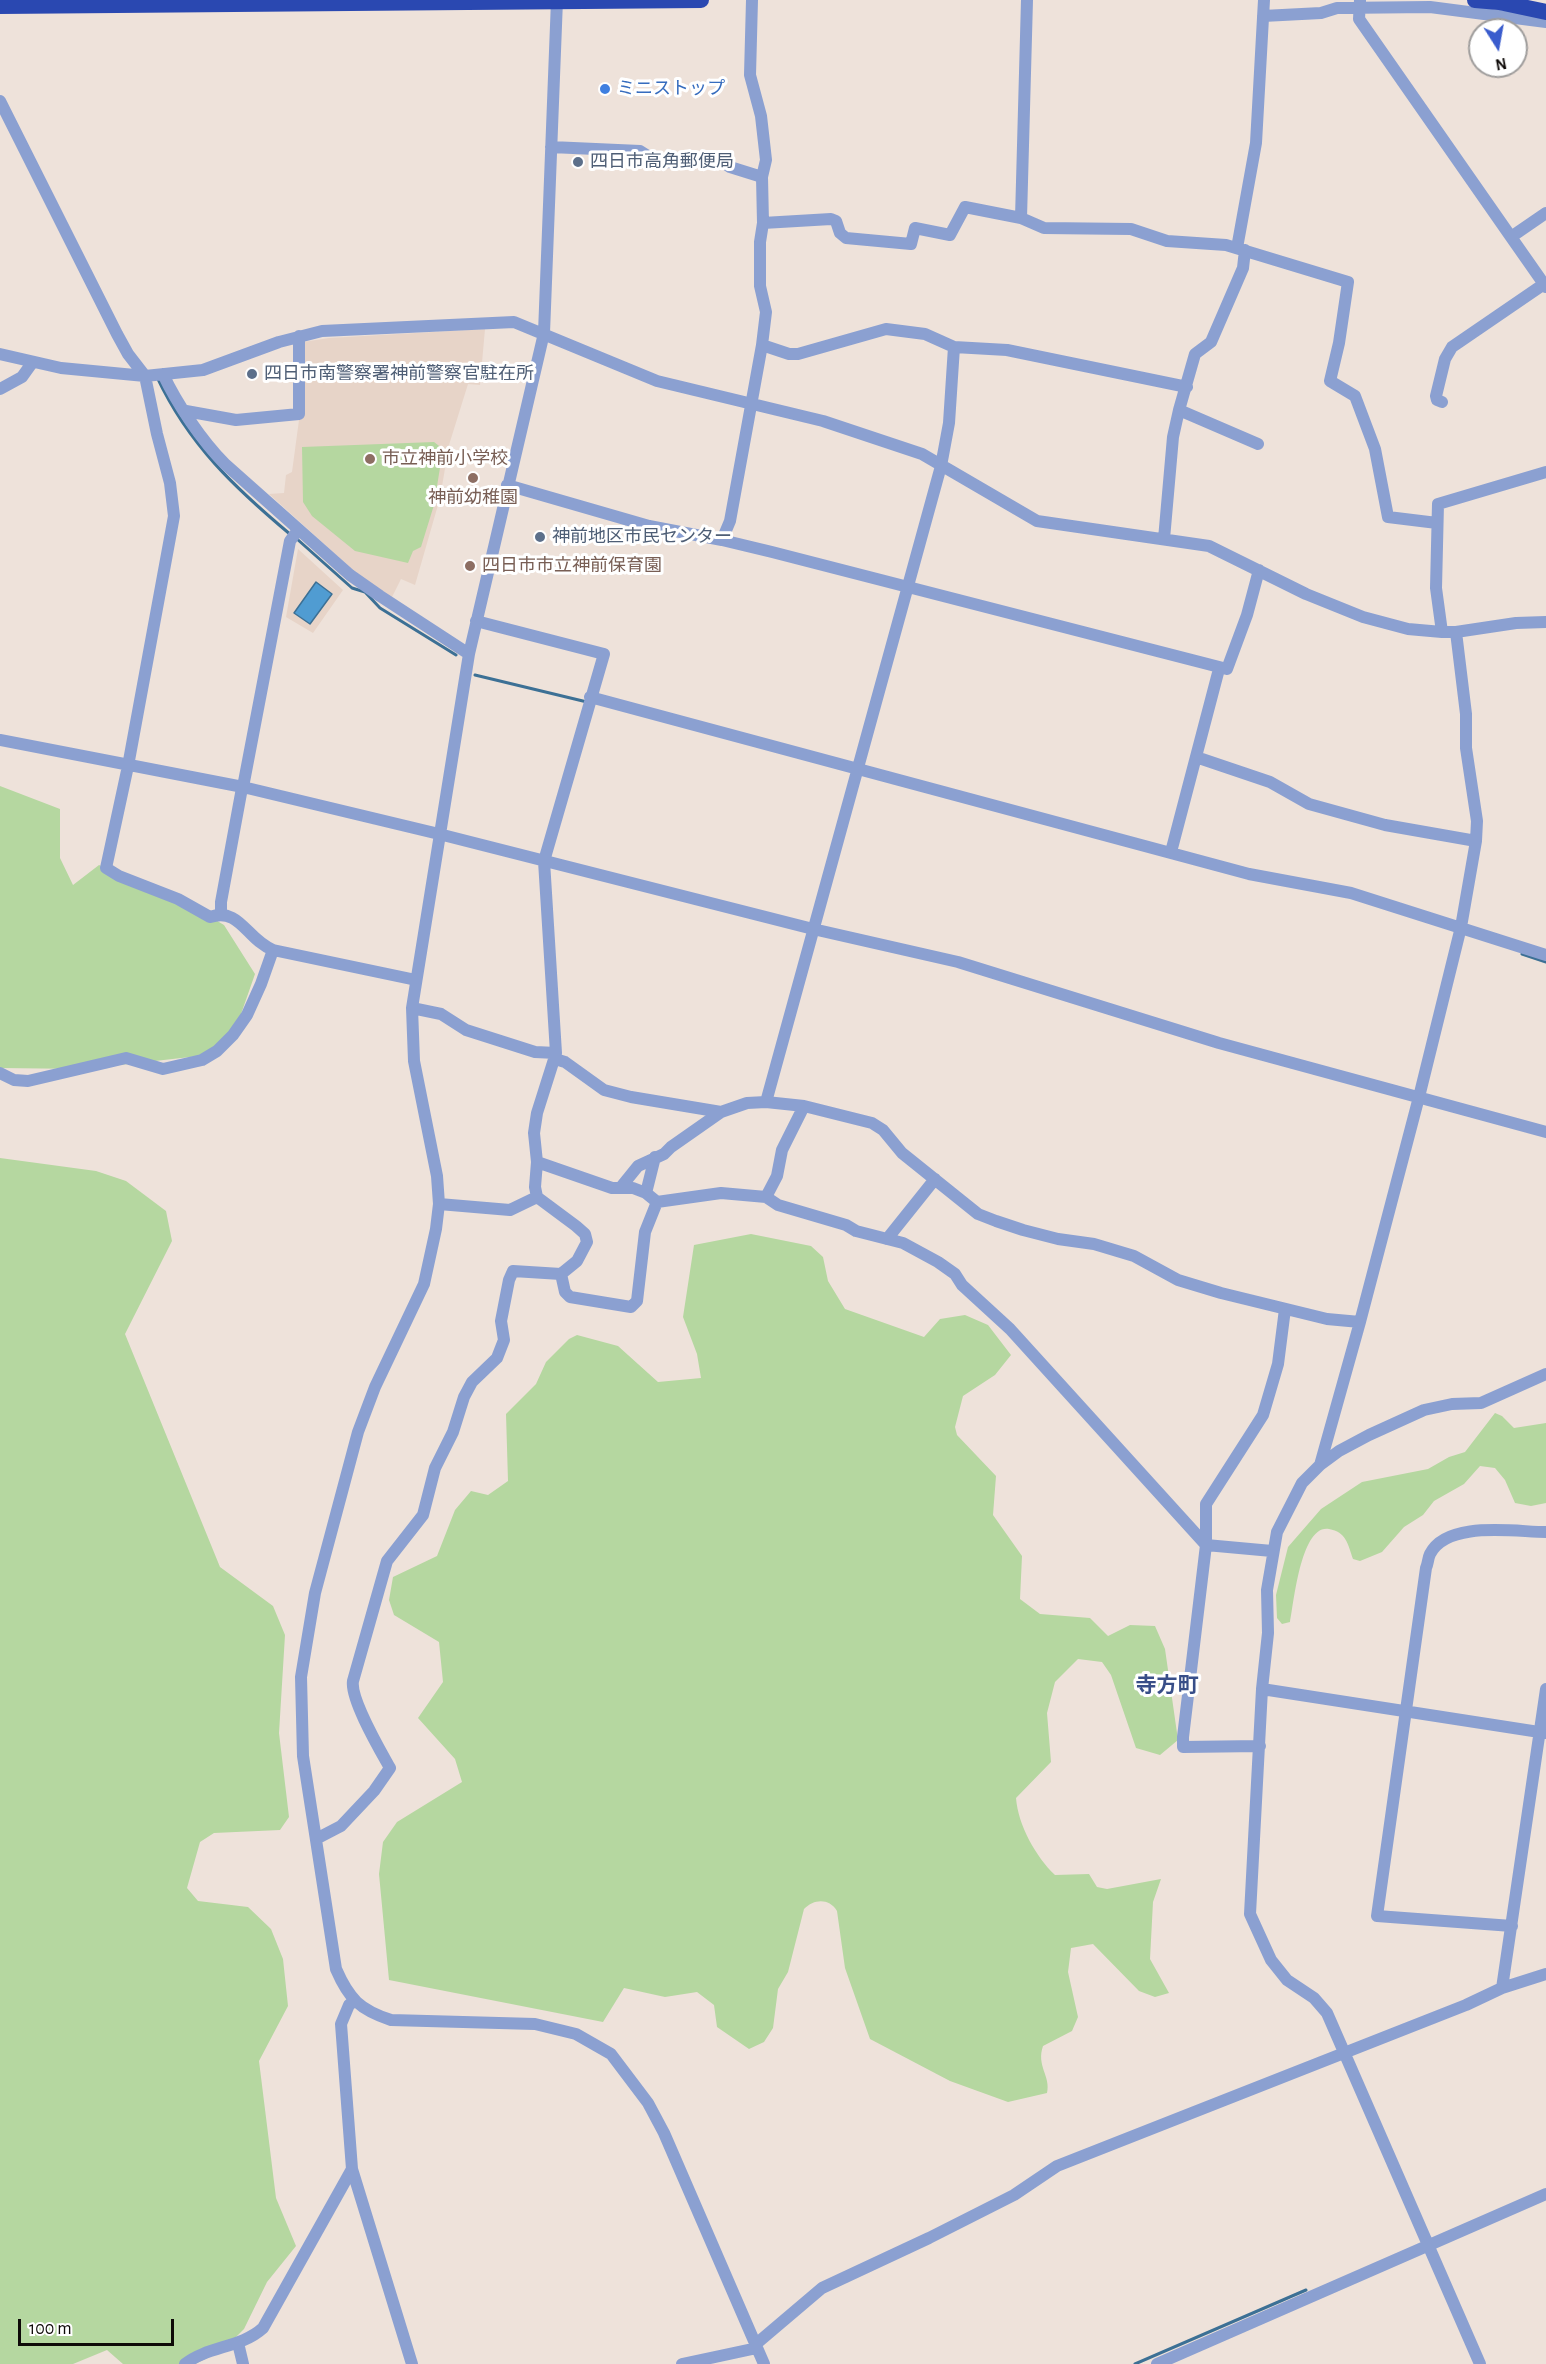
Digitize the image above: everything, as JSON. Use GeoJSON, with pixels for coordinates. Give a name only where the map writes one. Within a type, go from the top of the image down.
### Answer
{"type":"FeatureCollection","features":[{"type":"Feature","properties":{"kind":"highway"},"geometry":{"type":"LineString","coordinates":[[0,6],[701,0]]}},
{"type":"Feature","properties":{"kind":"highway"},"geometry":{"type":"LineString","coordinates":[[1474,0],[1500,2],[1546,12]]}},
{"type":"Feature","properties":{"kind":"street"},"geometry":{"type":"LineString","coordinates":[[722,540],[730,521],[762,345],[765,312],[760,286],[760,242],[763,224],[762,177],[766,160],[761,117],[750,75],[752,0]]}},
{"type":"Feature","properties":{"kind":"street"},"geometry":{"type":"LineString","coordinates":[[1021,218],[1027,0]]}},
{"type":"Feature","properties":{"kind":"street"},"geometry":{"type":"LineString","coordinates":[[1164,539],[1173,437],[1195,354],[1211,342],[1243,268],[1241,249],[1256,143],[1264,0]]}},
{"type":"Feature","properties":{"kind":"street"},"geometry":{"type":"LineString","coordinates":[[557,1],[544,333],[469,654],[412,1008],[414,1061],[437,1176],[439,1204],[436,1229],[424,1284],[375,1387],[358,1432],[327,1543],[307,1632],[301,1677],[303,1756],[336,1969],[343,1986],[354,2001],[373,2014],[391,2020],[536,2024],[576,2034],[605,2049],[629,2075],[648,2103],[664,2133],[764,2364]]}},
{"type":"Feature","properties":{"kind":"street"},"geometry":{"type":"LineString","coordinates":[[1263,16],[1321,13],[1360,4],[1430,7],[1546,22]]}},
{"type":"Feature","properties":{"kind":"street"},"geometry":{"type":"LineString","coordinates":[[1360,4],[1359,19],[1545,285],[1452,347],[1445,359],[1436,396],[1437,400],[1442,402]]}},
{"type":"Feature","properties":{"kind":"street"},"geometry":{"type":"LineString","coordinates":[[0,101],[128,354],[170,389],[210,449],[290,520],[295,534],[242,788],[221,902],[221,913]]}},
{"type":"Feature","properties":{"kind":"street"},"geometry":{"type":"LineString","coordinates":[[551,147],[640,151],[659,163],[712,158],[730,167],[762,177]]}},
{"type":"Feature","properties":{"kind":"street"},"geometry":{"type":"LineString","coordinates":[[763,224],[831,219],[836,221],[840,233],[846,238],[911,244],[915,228],[950,235],[965,207],[1021,218],[1044,228],[1131,229],[1167,241],[1226,245],[1348,282],[1339,343],[1330,381],[1355,396],[1375,449],[1388,517],[1437,523]]}},
{"type":"Feature","properties":{"kind":"street"},"geometry":{"type":"LineString","coordinates":[[1511,237],[1546,213]]}},
{"type":"Feature","properties":{"kind":"street"},"geometry":{"type":"LineString","coordinates":[[0,354],[61,368],[155,375],[203,370],[299,336],[340,330],[514,322],[657,381],[823,421],[922,454],[1038,521],[1209,546],[1306,594],[1363,617],[1408,629],[1442,632],[1546,622]]}},
{"type":"Feature","properties":{"kind":"street"},"geometry":{"type":"LineString","coordinates":[[762,345],[789,354],[798,354],[886,329],[926,334],[954,347],[1007,350],[1187,387]]}},
{"type":"Feature","properties":{"kind":"street"},"geometry":{"type":"LineString","coordinates":[[186,411],[237,420],[299,414],[299,336]]}},
{"type":"Feature","properties":{"kind":"street"},"geometry":{"type":"LineString","coordinates":[[766,1102],[941,466],[949,423],[954,347]]}},
{"type":"Feature","properties":{"kind":"street"},"geometry":{"type":"LineString","coordinates":[[0,389],[22,377],[32,363]]}},
{"type":"Feature","properties":{"kind":"street"},"geometry":{"type":"LineString","coordinates":[[155,375],[157,434],[170,483],[174,516],[128,766],[106,868],[119,876],[178,899],[210,917],[221,913],[230,915],[263,946],[273,950],[416,980]]}},
{"type":"Feature","properties":{"kind":"street"},"geometry":{"type":"LineString","coordinates":[[1179,410],[1258,444]]}},
{"type":"Feature","properties":{"kind":"street"},"geometry":{"type":"LineString","coordinates":[[1442,632],[1436,588],[1438,504],[1546,472]]}},
{"type":"Feature","properties":{"kind":"street"},"geometry":{"type":"LineString","coordinates":[[507,485],[649,526],[722,540],[907,586],[1219,669],[1227,669],[1247,615],[1259,570]]}},
{"type":"Feature","properties":{"kind":"street"},"geometry":{"type":"LineString","coordinates":[[295,534],[380,596],[469,654]]}},
{"type":"Feature","properties":{"kind":"street"},"geometry":{"type":"LineString","coordinates":[[316,1839],[341,1826],[374,1791],[390,1768],[352,1688],[387,1561],[423,1515],[435,1468],[453,1432],[464,1397],[472,1382],[497,1358],[504,1340],[501,1321],[513,1271],[561,1274],[577,1261],[587,1242],[585,1234],[537,1197],[534,1134],[537,1113],[555,1056],[544,861],[604,654],[476,621]]}},
{"type":"Feature","properties":{"kind":"street"},"geometry":{"type":"LineString","coordinates":[[1320,1465],[1419,1097],[1461,927],[1476,841],[1477,821],[1466,748],[1466,714],[1456,632]]}},
{"type":"Feature","properties":{"kind":"street"},"geometry":{"type":"LineString","coordinates":[[1171,852],[1219,669]]}},
{"type":"Feature","properties":{"kind":"street"},"geometry":{"type":"LineString","coordinates":[[589,701],[1249,874],[1351,893],[1546,955]]}},
{"type":"Feature","properties":{"kind":"street"},"geometry":{"type":"LineString","coordinates":[[0,740],[242,788],[439,834],[958,962],[1219,1043],[1546,1132]]}},
{"type":"Feature","properties":{"kind":"street"},"geometry":{"type":"LineString","coordinates":[[1196,757],[1270,782],[1309,804],[1385,825],[1476,841]]}},
{"type":"Feature","properties":{"kind":"street"},"geometry":{"type":"LineString","coordinates":[[0,1073],[14,1080],[28,1081],[126,1058],[163,1069],[202,1060],[217,1051],[248,1015],[273,950]]}},
{"type":"Feature","properties":{"kind":"street"},"geometry":{"type":"LineString","coordinates":[[412,1008],[441,1014],[466,1030],[555,1056],[604,1090],[631,1097],[721,1112]]}},
{"type":"Feature","properties":{"kind":"street"},"geometry":{"type":"LineString","coordinates":[[621,1187],[638,1166],[664,1154],[721,1112],[747,1103],[766,1102],[804,1106],[872,1123],[883,1130],[902,1154],[978,1214],[996,1221],[1058,1239],[1094,1244],[1134,1256],[1179,1280],[1327,1319],[1360,1322]]}},
{"type":"Feature","properties":{"kind":"street"},"geometry":{"type":"LineString","coordinates":[[766,1197],[777,1176],[782,1150],[804,1106]]}},
{"type":"Feature","properties":{"kind":"street"},"geometry":{"type":"LineString","coordinates":[[646,1193],[655,1158]]}},
{"type":"Feature","properties":{"kind":"street"},"geometry":{"type":"LineString","coordinates":[[537,1162],[612,1188],[633,1188],[646,1193],[657,1202],[721,1193],[766,1197],[778,1205],[846,1225],[856,1231],[903,1243],[955,1274],[962,1286],[1010,1329],[1206,1545],[1272,1551]]}},
{"type":"Feature","properties":{"kind":"street"},"geometry":{"type":"LineString","coordinates":[[887,1239],[935,1179]]}},
{"type":"Feature","properties":{"kind":"street"},"geometry":{"type":"LineString","coordinates":[[439,1204],[510,1210],[537,1197]]}},
{"type":"Feature","properties":{"kind":"street"},"geometry":{"type":"LineString","coordinates":[[561,1274],[565,1292],[570,1297],[631,1307],[637,1301],[645,1232],[657,1202]]}},
{"type":"Feature","properties":{"kind":"street"},"geometry":{"type":"LineString","coordinates":[[1260,1746],[1184,1747],[1206,1545],[1206,1504],[1263,1415],[1278,1364],[1285,1309]]}},
{"type":"Feature","properties":{"kind":"street"},"geometry":{"type":"LineString","coordinates":[[1480,2364],[1327,2013],[1314,1998],[1287,1980],[1271,1960],[1250,1914],[1262,1689],[1268,1633],[1267,1590],[1277,1532],[1302,1483],[1320,1465],[1369,1435],[1424,1410],[1452,1404],[1481,1403],[1546,1374]]}},
{"type":"Feature","properties":{"kind":"street"},"geometry":{"type":"LineString","coordinates":[[1512,1926],[1377,1916],[1430,1553],[1449,1537],[1465,1531],[1546,1532]]}},
{"type":"Feature","properties":{"kind":"street"},"geometry":{"type":"LineString","coordinates":[[1262,1689],[1543,1733]]}},
{"type":"Feature","properties":{"kind":"street"},"geometry":{"type":"LineString","coordinates":[[1502,1989],[1543,1733],[1546,1689]]}},
{"type":"Feature","properties":{"kind":"street"},"geometry":{"type":"LineString","coordinates":[[682,2364],[756,2346],[822,2288],[1014,2195],[1057,2166],[1502,1989],[1546,1974]]}},
{"type":"Feature","properties":{"kind":"street"},"geometry":{"type":"LineString","coordinates":[[354,2001],[349,2005],[341,2024],[352,2169],[412,2364]]}},
{"type":"Feature","properties":{"kind":"street"},"geometry":{"type":"LineString","coordinates":[[185,2364],[193,2358],[238,2343],[258,2332],[266,2322],[352,2169]]}},
{"type":"Feature","properties":{"kind":"street"},"geometry":{"type":"LineString","coordinates":[[1157,2364],[1546,2194]]}},
{"type":"Feature","properties":{"kind":"street"},"geometry":{"type":"LineString","coordinates":[[238,2343],[243,2364]]}},
{"type":"Feature","properties":{"kind":"shaded area","name":"市立神前小学校"},"geometry":{"type":"Polygon","coordinates":[[[485,329],[480,385],[468,384],[449,445],[440,498],[415,585],[401,579],[391,599],[354,571],[269,494],[284,493],[286,475],[292,472],[299,420],[304,416],[303,342],[329,338],[485,329]]]}},
{"type":"Feature","properties":{"kind":"shaded area"},"geometry":{"type":"Polygon","coordinates":[[[298,549],[343,590],[313,633],[286,617],[298,549]]]}},
{"type":"Feature","properties":{"kind":"green space"},"geometry":{"type":"Polygon","coordinates":[[[434,442],[443,449],[434,505],[421,547],[413,551],[408,563],[355,551],[312,516],[303,502],[302,447],[434,442]]]}},
{"type":"Feature","properties":{"kind":"green space"},"geometry":{"type":"Polygon","coordinates":[[[0,786],[60,809],[60,858],[73,885],[99,865],[180,899],[224,925],[255,974],[234,1034],[208,1055],[84,1069],[0,1068],[0,786]]]}},
{"type":"Feature","properties":{"kind":"green space"},"geometry":{"type":"Polygon","coordinates":[[[0,1158],[96,1171],[126,1181],[166,1211],[172,1241],[125,1334],[220,1567],[273,1606],[285,1635],[279,1733],[289,1817],[280,1830],[214,1833],[200,1842],[187,1888],[198,1901],[248,1907],[271,1929],[283,1959],[288,2006],[259,2061],[276,2198],[296,2246],[267,2282],[244,2329],[222,2351],[195,2364],[123,2364],[107,2350],[73,2364],[0,2364],[0,1158]]]}},
{"type":"Feature","properties":{"kind":"green space"},"geometry":{"type":"Polygon","coordinates":[[[751,1234],[811,1246],[823,1257],[828,1281],[845,1309],[924,1337],[940,1319],[965,1315],[988,1325],[1011,1355],[995,1375],[963,1396],[955,1427],[957,1435],[996,1476],[993,1515],[1022,1556],[1020,1599],[1040,1614],[1090,1618],[1108,1636],[1130,1625],[1155,1626],[1165,1649],[1178,1740],[1160,1755],[1136,1748],[1111,1675],[1102,1662],[1078,1659],[1055,1682],[1047,1713],[1051,1762],[1016,1798],[1020,1819],[1029,1840],[1055,1875],[1089,1874],[1097,1887],[1107,1889],[1161,1879],[1153,1902],[1150,1959],[1169,1993],[1155,1997],[1139,1991],[1093,1944],[1071,1948],[1068,1972],[1078,2017],[1072,2031],[1043,2046],[1041,2059],[1047,2081],[1047,2093],[1008,2102],[950,2081],[870,2039],[845,1968],[837,1911],[830,1904],[821,1901],[812,1903],[804,1909],[788,1972],[778,1989],[773,2028],[764,2042],[749,2049],[717,2027],[714,2005],[697,1992],[665,1997],[624,1988],[603,2022],[389,1980],[379,1874],[383,1842],[397,1822],[462,1782],[455,1759],[418,1718],[443,1682],[439,1642],[394,1615],[389,1600],[393,1577],[437,1556],[455,1510],[471,1491],[488,1495],[508,1481],[506,1414],[536,1384],[546,1362],[569,1339],[577,1335],[618,1346],[658,1382],[701,1378],[697,1354],[683,1317],[694,1245],[751,1234]]]}},
{"type":"Feature","properties":{"kind":"green space"},"geometry":{"type":"Polygon","coordinates":[[[1495,1413],[1502,1416],[1514,1428],[1546,1423],[1546,1503],[1531,1506],[1515,1503],[1505,1480],[1495,1468],[1480,1466],[1464,1484],[1434,1501],[1423,1515],[1404,1527],[1382,1552],[1360,1561],[1353,1559],[1346,1540],[1339,1533],[1329,1529],[1319,1531],[1305,1551],[1300,1566],[1290,1622],[1282,1624],[1277,1618],[1276,1595],[1288,1547],[1321,1509],[1362,1482],[1428,1469],[1449,1457],[1465,1452],[1495,1413]]]}},
{"type":"Feature","properties":{"kind":"water"},"geometry":{"type":"Polygon","coordinates":[[[316,582],[332,594],[310,624],[294,613],[316,582]]]}},
{"type":"Feature","properties":{"kind":"waterway"},"geometry":{"type":"LineString","coordinates":[[157,377],[184,424],[215,464],[291,535]]}},
{"type":"Feature","properties":{"kind":"waterway"},"geometry":{"type":"LineString","coordinates":[[297,539],[352,588],[365,592],[380,608],[456,655]]}},
{"type":"Feature","properties":{"kind":"waterway"},"geometry":{"type":"LineString","coordinates":[[475,675],[587,702]]}},
{"type":"Feature","properties":{"kind":"waterway"},"geometry":{"type":"LineString","coordinates":[[1522,954],[1546,962]]}},
{"type":"Feature","properties":{"kind":"waterway"},"geometry":{"type":"LineString","coordinates":[[1135,2364],[1306,2290]]}},
{"type":"Feature","properties":{"kind":"place","name":"ミニストップ"},"geometry":{"type":"Point","coordinates":[605,89]}},
{"type":"Feature","properties":{"kind":"place","name":"四日市高角郵便局"},"geometry":{"type":"Point","coordinates":[578,162]}},
{"type":"Feature","properties":{"kind":"place","name":"四日市南警察署神前警察官駐在所"},"geometry":{"type":"Point","coordinates":[252,374]}},
{"type":"Feature","properties":{"kind":"place","name":"市立神前小学校"},"geometry":{"type":"Point","coordinates":[370,459]}},
{"type":"Feature","properties":{"kind":"place","name":"神前幼稚園"},"geometry":{"type":"Point","coordinates":[473,478]}},
{"type":"Feature","properties":{"kind":"place","name":"神前地区市民センター"},"geometry":{"type":"Point","coordinates":[540,537]}},
{"type":"Feature","properties":{"kind":"place","name":"四日市市立神前保育園"},"geometry":{"type":"Point","coordinates":[470,566]}},
{"type":"Feature","properties":{"kind":"district","name":"寺方町"},"geometry":{"type":"Point","coordinates":[1167,1686]}}]}
